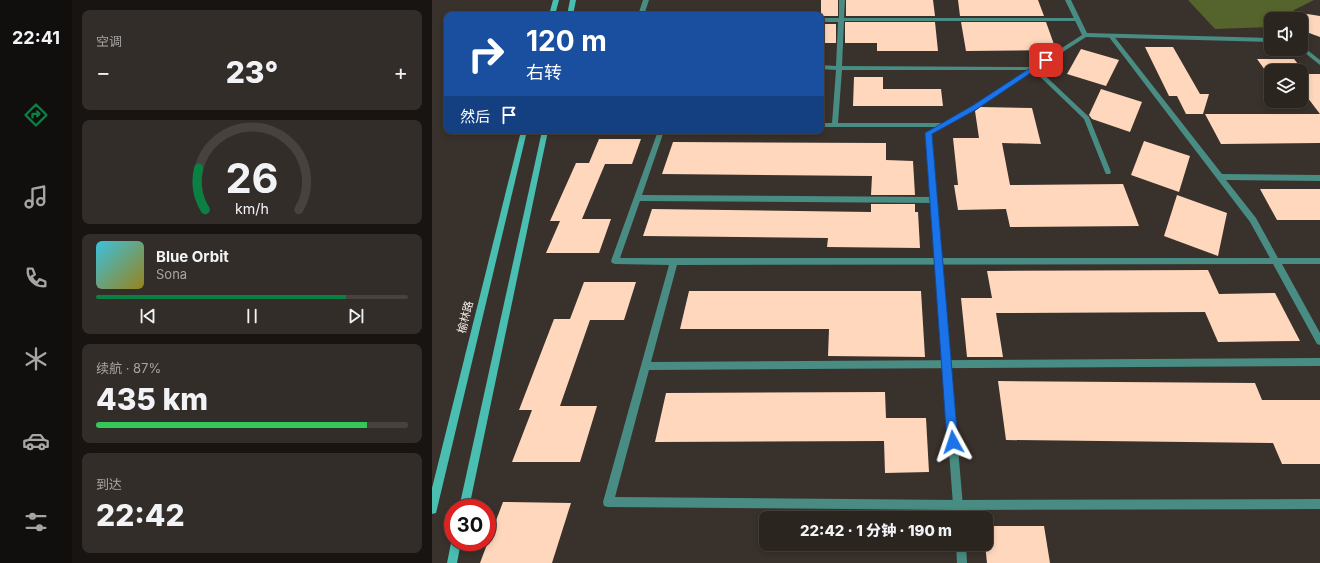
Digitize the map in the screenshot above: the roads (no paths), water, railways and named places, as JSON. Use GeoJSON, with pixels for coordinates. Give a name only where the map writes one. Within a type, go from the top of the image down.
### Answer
{"type":"FeatureCollection","features":[{"type":"Feature","properties":{"kind":"street"},"geometry":{"type":"LineString","coordinates":[[553,12],[556,0]]}},
{"type":"Feature","properties":{"kind":"street"},"geometry":{"type":"LineString","coordinates":[[571,12],[573,0]]}},
{"type":"Feature","properties":{"kind":"street"},"geometry":{"type":"LineString","coordinates":[[642,12],[646,0]]}},
{"type":"Feature","properties":{"kind":"street"},"geometry":{"type":"LineString","coordinates":[[835,125],[842,0]]}},
{"type":"Feature","properties":{"kind":"street"},"geometry":{"type":"LineString","coordinates":[[1068,0],[1085,35]]}},
{"type":"Feature","properties":{"kind":"street"},"geometry":{"type":"LineString","coordinates":[[824,20],[1077,19]]}},
{"type":"Feature","properties":{"kind":"street"},"geometry":{"type":"LineString","coordinates":[[958,511],[928,133],[974,107],[1085,35],[1264,40]]}},
{"type":"Feature","properties":{"kind":"street"},"geometry":{"type":"LineString","coordinates":[[1111,36],[1253,220],[1320,341]]}},
{"type":"Feature","properties":{"kind":"street"},"geometry":{"type":"LineString","coordinates":[[1308,53],[1320,63]]}},
{"type":"Feature","properties":{"kind":"street"},"geometry":{"type":"LineString","coordinates":[[824,67],[1034,68],[1087,118],[1108,172]]}},
{"type":"Feature","properties":{"kind":"street"},"geometry":{"type":"LineString","coordinates":[[824,125],[940,125]]}},
{"type":"Feature","properties":{"kind":"street","name":"榆林路"},"geometry":{"type":"LineString","coordinates":[[432,509],[523,134]]}},
{"type":"Feature","properties":{"kind":"street"},"geometry":{"type":"LineString","coordinates":[[466,499],[544,134]]}},
{"type":"Feature","properties":{"kind":"street"},"geometry":{"type":"LineString","coordinates":[[660,134],[615,261],[1320,261]]}},
{"type":"Feature","properties":{"kind":"street"},"geometry":{"type":"LineString","coordinates":[[1220,178],[1320,178]]}},
{"type":"Feature","properties":{"kind":"street"},"geometry":{"type":"LineString","coordinates":[[637,198],[934,200]]}},
{"type":"Feature","properties":{"kind":"street"},"geometry":{"type":"LineString","coordinates":[[674,262],[608,502],[958,505],[1320,504]]}},
{"type":"Feature","properties":{"kind":"street"},"geometry":{"type":"LineString","coordinates":[[646,366],[1320,362]]}},
{"type":"Feature","properties":{"kind":"street"},"geometry":{"type":"LineString","coordinates":[[452,563],[454,551]]}},
{"type":"Feature","properties":{"kind":"street"},"geometry":{"type":"LineString","coordinates":[[961,551],[962,563]]}}]}
